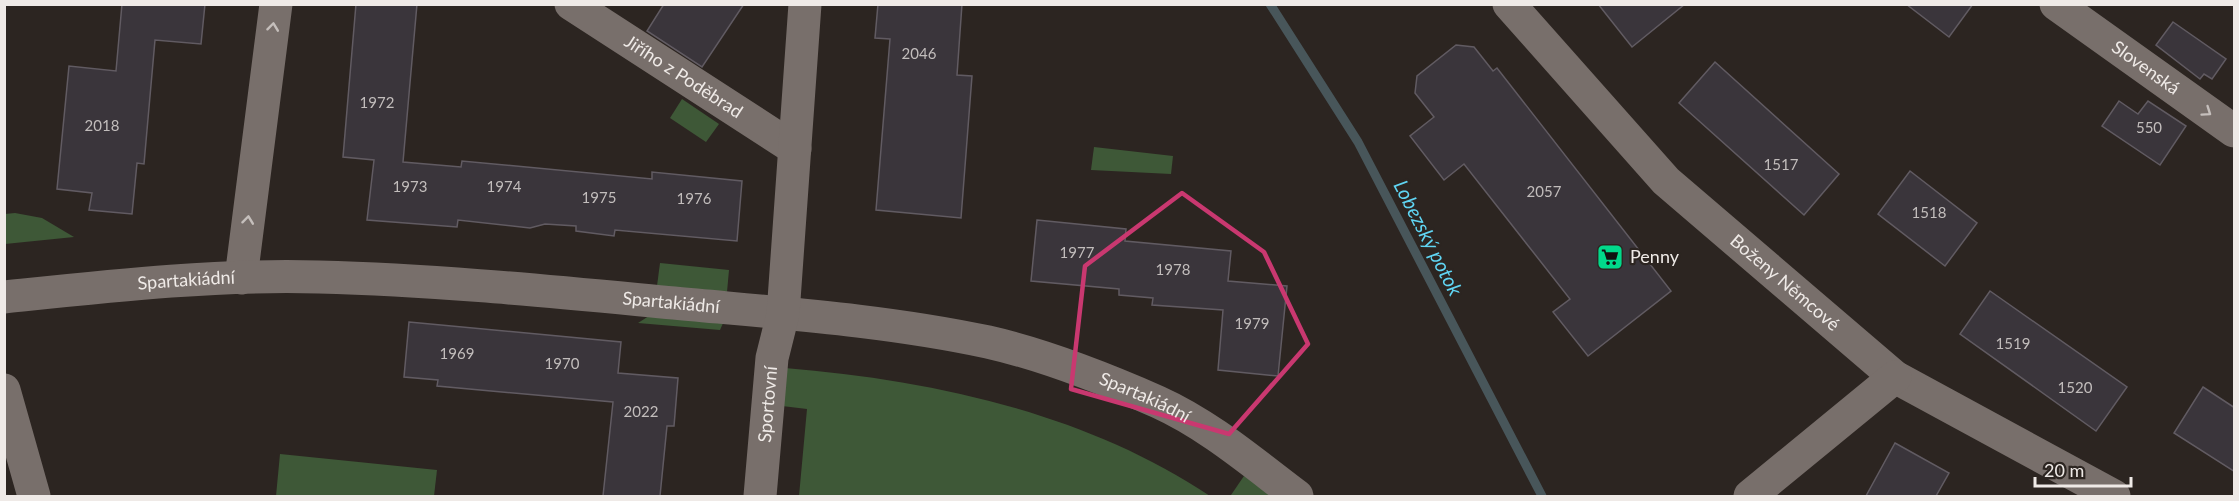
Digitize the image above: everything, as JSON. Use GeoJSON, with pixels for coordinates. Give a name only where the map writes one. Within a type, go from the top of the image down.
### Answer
{"type":"FeatureCollection","features":[{"type":"Feature","properties":{"kind":"street"},"geometry":{"type":"LineString","coordinates":[[241,278],[276,4]]}},
{"type":"Feature","properties":{"kind":"street","name":"Jiřího z Poděbrad"},"geometry":{"type":"LineString","coordinates":[[571,4],[795,149]]}},
{"type":"Feature","properties":{"kind":"street","name":"Sportovní"},"geometry":{"type":"LineString","coordinates":[[760,496],[772,358],[783,314],[805,4]]}},
{"type":"Feature","properties":{"kind":"street","name":"Boženy Němcové"},"geometry":{"type":"LineString","coordinates":[[1509,4],[1666,181],[1895,377],[2114,496]]}},
{"type":"Feature","properties":{"kind":"street","name":"Slovenská"},"geometry":{"type":"LineString","coordinates":[[2056,4],[2235,131]]}},
{"type":"Feature","properties":{"kind":"street","name":"Spartakiádní"},"geometry":{"type":"LineString","coordinates":[[4,297],[98,287],[241,278],[317,277],[457,283],[886,324],[991,343],[1096,376],[1162,404],[1227,442],[1297,496]]}},
{"type":"Feature","properties":{"kind":"street"},"geometry":{"type":"LineString","coordinates":[[1750,496],[1895,377]]}},
{"type":"Feature","properties":{"kind":"street"},"geometry":{"type":"LineString","coordinates":[[4,390],[34,496]]}},
{"type":"Feature","properties":{"kind":"highlighted area"},"geometry":{"type":"Polygon","coordinates":[[[1182,193],[1264,252],[1308,344],[1229,434],[1071,389],[1085,266],[1182,193]]]}},
{"type":"Feature","properties":{"kind":"green space"},"geometry":{"type":"Polygon","coordinates":[[[682,99],[719,124],[706,142],[670,118],[682,99]]]}},
{"type":"Feature","properties":{"kind":"green space"},"geometry":{"type":"Polygon","coordinates":[[[1094,147],[1173,156],[1171,174],[1091,170],[1094,147]]]}},
{"type":"Feature","properties":{"kind":"green space"},"geometry":{"type":"Polygon","coordinates":[[[15,213],[42,218],[74,237],[5,244],[5,214],[15,213]]]}},
{"type":"Feature","properties":{"kind":"green space"},"geometry":{"type":"Polygon","coordinates":[[[660,263],[729,270],[727,292],[657,286],[660,263]]]}},
{"type":"Feature","properties":{"kind":"green space"},"geometry":{"type":"Polygon","coordinates":[[[652,314],[724,321],[720,330],[638,323],[652,314]]]}},
{"type":"Feature","properties":{"kind":"green space"},"geometry":{"type":"Polygon","coordinates":[[[785,368],[896,381],[1006,405],[1060,422],[1112,443],[1162,467],[1210,496],[799,496],[807,409],[782,406],[785,368]]]}},
{"type":"Feature","properties":{"kind":"green space"},"geometry":{"type":"Polygon","coordinates":[[[280,454],[437,470],[434,496],[276,496],[280,454]]]}},
{"type":"Feature","properties":{"kind":"green space"},"geometry":{"type":"Polygon","coordinates":[[[1244,476],[1278,496],[1231,495],[1244,476]]]}},
{"type":"Feature","properties":{"kind":"building"},"geometry":{"type":"Polygon","coordinates":[[[122,4],[205,4],[201,44],[155,40],[144,164],[137,163],[132,214],[89,210],[92,193],[57,189],[69,66],[116,71],[122,4]]]}},
{"type":"Feature","properties":{"kind":"building"},"geometry":{"type":"Polygon","coordinates":[[[356,4],[417,4],[403,162],[461,167],[462,161],[652,179],[652,172],[742,181],[737,241],[615,230],[614,236],[576,231],[576,226],[545,224],[530,228],[458,220],[457,227],[367,220],[374,160],[343,157],[356,4]]]}},
{"type":"Feature","properties":{"kind":"building"},"geometry":{"type":"Polygon","coordinates":[[[664,4],[744,4],[702,67],[647,31],[664,4]]]}},
{"type":"Feature","properties":{"kind":"building"},"geometry":{"type":"Polygon","coordinates":[[[878,4],[962,4],[957,75],[972,76],[961,218],[876,210],[890,39],[875,38],[878,4]]]}},
{"type":"Feature","properties":{"kind":"building"},"geometry":{"type":"Polygon","coordinates":[[[1598,4],[1685,4],[1632,47],[1598,4]]]}},
{"type":"Feature","properties":{"kind":"building"},"geometry":{"type":"Polygon","coordinates":[[[1906,4],[1973,4],[1949,37],[1906,4]]]}},
{"type":"Feature","properties":{"kind":"building"},"geometry":{"type":"Polygon","coordinates":[[[2173,22],[2226,59],[2212,79],[2204,74],[2200,79],[2156,45],[2173,22]]]}},
{"type":"Feature","properties":{"kind":"building"},"geometry":{"type":"Polygon","coordinates":[[[1456,45],[1474,47],[1493,71],[1497,68],[1671,291],[1588,356],[1553,312],[1570,299],[1464,164],[1444,180],[1410,136],[1434,117],[1415,93],[1417,76],[1456,45]]]}},
{"type":"Feature","properties":{"kind":"building"},"geometry":{"type":"Polygon","coordinates":[[[1715,62],[1839,174],[1804,215],[1679,103],[1715,62]]]}},
{"type":"Feature","properties":{"kind":"building"},"geometry":{"type":"Polygon","coordinates":[[[2119,101],[2138,114],[2148,101],[2186,126],[2160,165],[2102,126],[2119,101]]]}},
{"type":"Feature","properties":{"kind":"building"},"geometry":{"type":"Polygon","coordinates":[[[1910,171],[1977,223],[1945,266],[1878,214],[1910,171]]]}},
{"type":"Feature","properties":{"kind":"building"},"geometry":{"type":"Polygon","coordinates":[[[1037,220],[1126,229],[1125,241],[1231,251],[1228,281],[1287,286],[1278,376],[1218,370],[1223,310],[1152,305],[1153,298],[1119,295],[1119,289],[1031,281],[1037,220]]]}},
{"type":"Feature","properties":{"kind":"building"},"geometry":{"type":"Polygon","coordinates":[[[1990,291],[2127,387],[2096,431],[1960,334],[1990,291]]]}},
{"type":"Feature","properties":{"kind":"building"},"geometry":{"type":"Polygon","coordinates":[[[409,322],[621,342],[618,373],[678,378],[674,426],[667,426],[660,496],[603,496],[613,402],[437,386],[438,380],[404,377],[409,322]]]}},
{"type":"Feature","properties":{"kind":"building"},"geometry":{"type":"Polygon","coordinates":[[[2203,387],[2235,408],[2235,472],[2174,433],[2203,387]]]}},
{"type":"Feature","properties":{"kind":"building"},"geometry":{"type":"Polygon","coordinates":[[[1895,443],[1949,473],[1936,496],[1866,496],[1895,443]]]}},
{"type":"Feature","properties":{"kind":"waterway","name":"Lobezský potok"},"geometry":{"type":"LineString","coordinates":[[1270,4],[1358,142],[1542,496]]}},
{"type":"Feature","properties":{"kind":"place","name":"Penny"},"geometry":{"type":"Point","coordinates":[1610,257]}}]}
